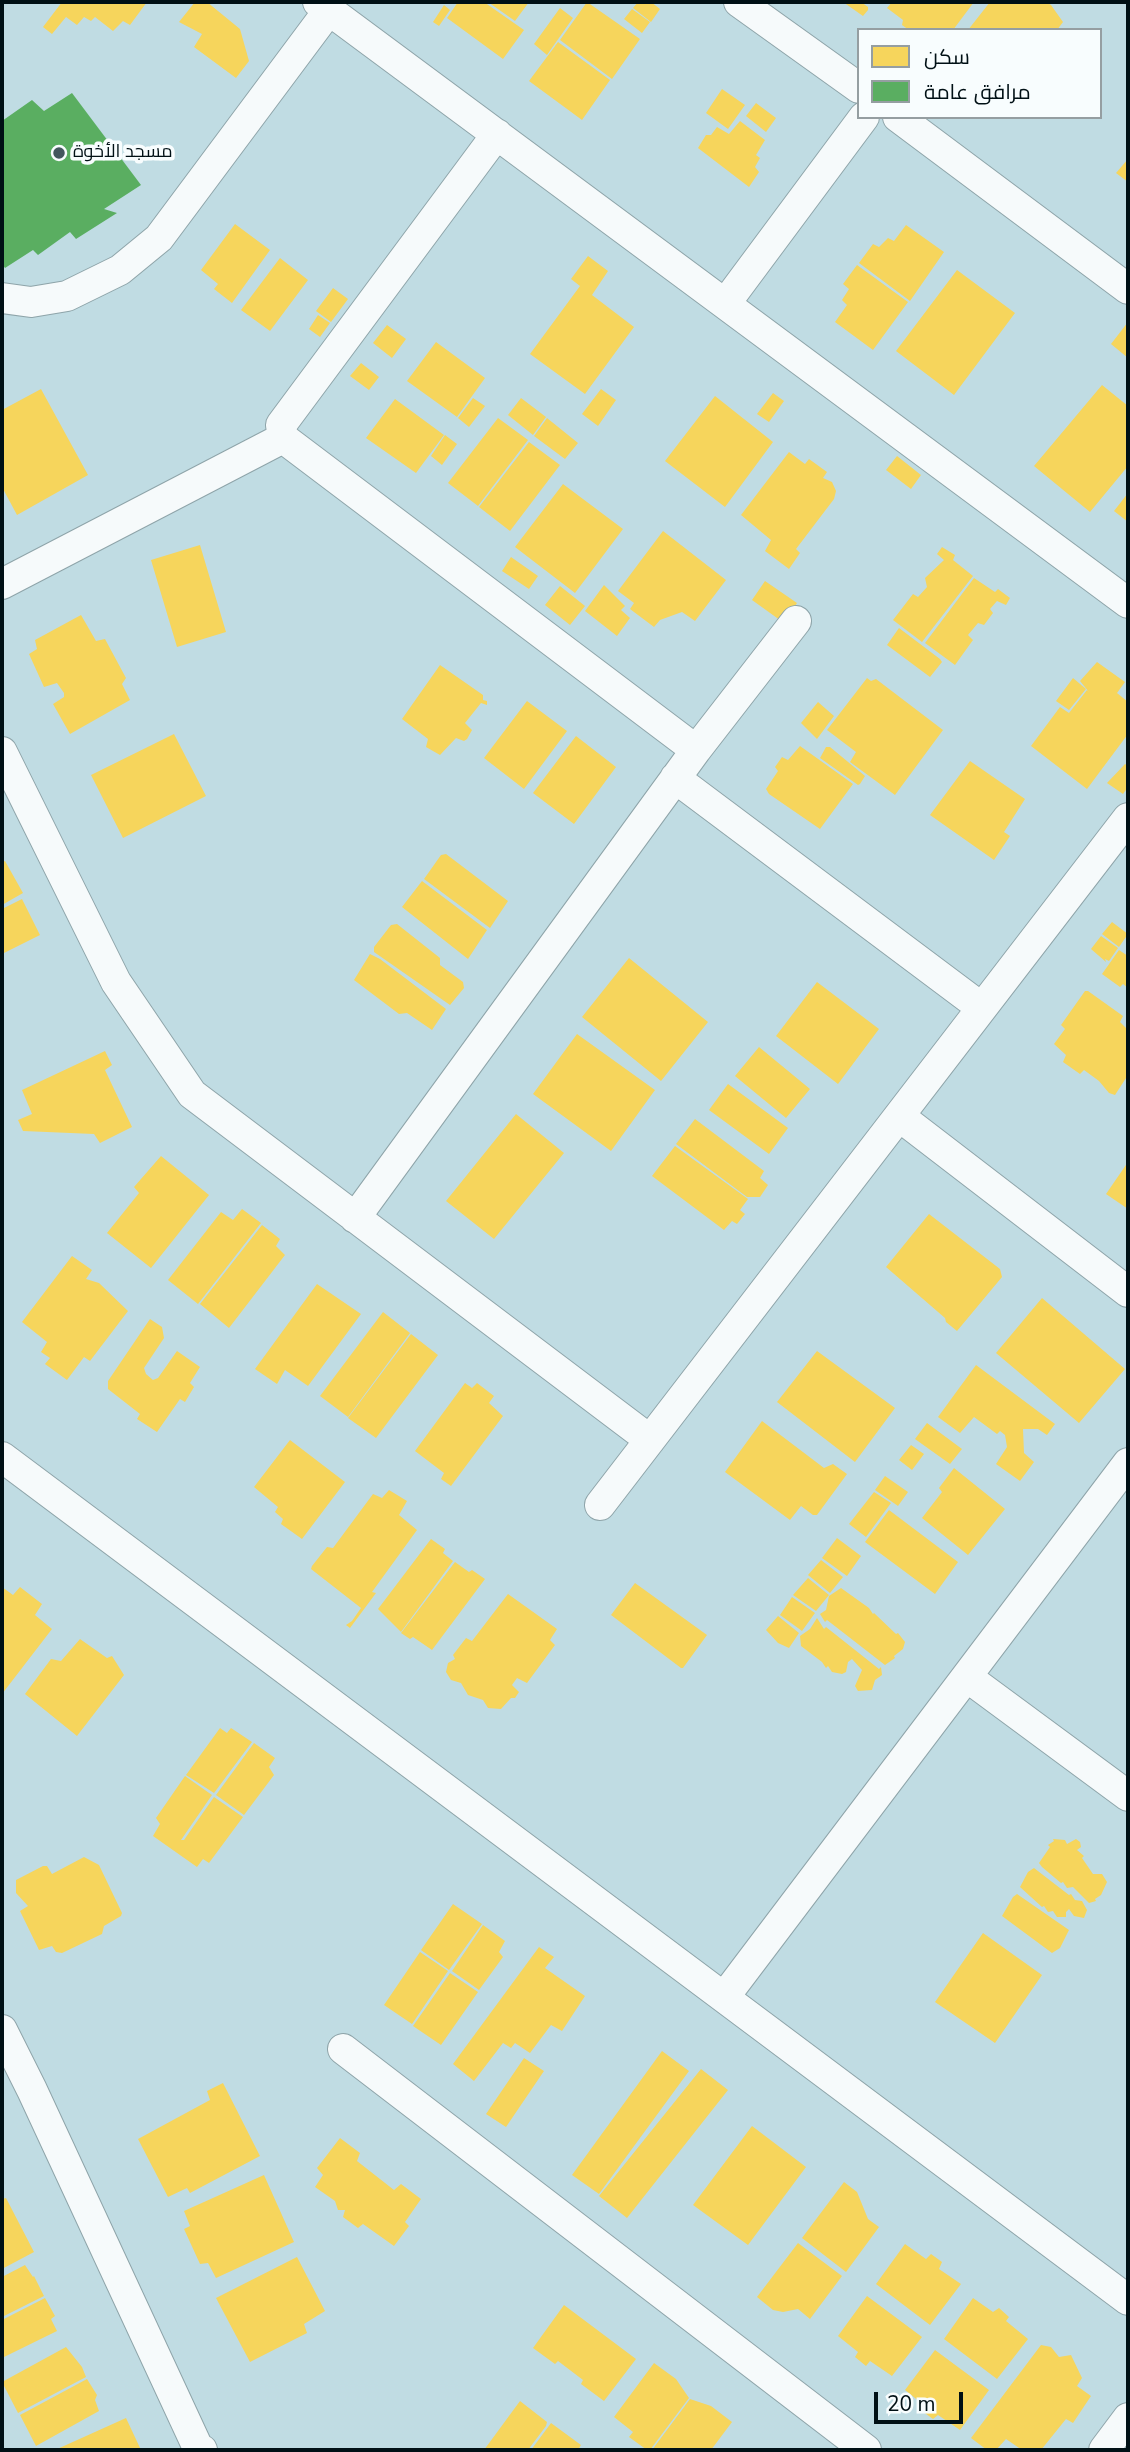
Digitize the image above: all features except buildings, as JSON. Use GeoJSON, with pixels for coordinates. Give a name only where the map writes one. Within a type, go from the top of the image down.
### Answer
{"type":"FeatureCollection","features":[{"type":"Feature","properties":{"kind":"street"},"geometry":{"type":"LineString","coordinates":[[739,2],[857,87]]}},
{"type":"Feature","properties":{"kind":"street"},"geometry":{"type":"LineString","coordinates":[[2,298],[30,302],[67,296],[120,270],[159,238],[323,6],[1128,603]]}},
{"type":"Feature","properties":{"kind":"street"},"geometry":{"type":"LineString","coordinates":[[725,304],[863,119]]}},
{"type":"Feature","properties":{"kind":"street"},"geometry":{"type":"LineString","coordinates":[[901,119],[1128,289]]}},
{"type":"Feature","properties":{"kind":"street"},"geometry":{"type":"LineString","coordinates":[[497,135],[281,425],[283,438],[696,750]]}},
{"type":"Feature","properties":{"kind":"street"},"geometry":{"type":"LineString","coordinates":[[2,584],[283,438]]}},
{"type":"Feature","properties":{"kind":"street"},"geometry":{"type":"LineString","coordinates":[[355,1218],[696,750],[796,621]]}},
{"type":"Feature","properties":{"kind":"street"},"geometry":{"type":"LineString","coordinates":[[2,751],[116,982],[192,1094],[650,1440]]}},
{"type":"Feature","properties":{"kind":"street"},"geometry":{"type":"LineString","coordinates":[[676,778],[982,1008]]}},
{"type":"Feature","properties":{"kind":"street"},"geometry":{"type":"LineString","coordinates":[[600,1505],[1128,818]]}},
{"type":"Feature","properties":{"kind":"street"},"geometry":{"type":"LineString","coordinates":[[899,1116],[1128,1292]]}},
{"type":"Feature","properties":{"kind":"street"},"geometry":{"type":"LineString","coordinates":[[2,1457],[1128,2300]]}},
{"type":"Feature","properties":{"kind":"street"},"geometry":{"type":"LineString","coordinates":[[725,1996],[1128,1464]]}},
{"type":"Feature","properties":{"kind":"street"},"geometry":{"type":"LineString","coordinates":[[967,1677],[1128,1796]]}},
{"type":"Feature","properties":{"kind":"street"},"geometry":{"type":"LineString","coordinates":[[2,2030],[201,2450]]}},
{"type":"Feature","properties":{"kind":"street"},"geometry":{"type":"LineString","coordinates":[[344,2049],[866,2450]]}},
{"type":"Feature","properties":{"kind":"street"},"geometry":{"type":"LineString","coordinates":[[1104,2450],[1128,2418]]}},
{"type":"Feature","properties":{"kind":"place","name":"مسجد الأخوة"},"geometry":{"type":"Point","coordinates":[59,153]}}]}
